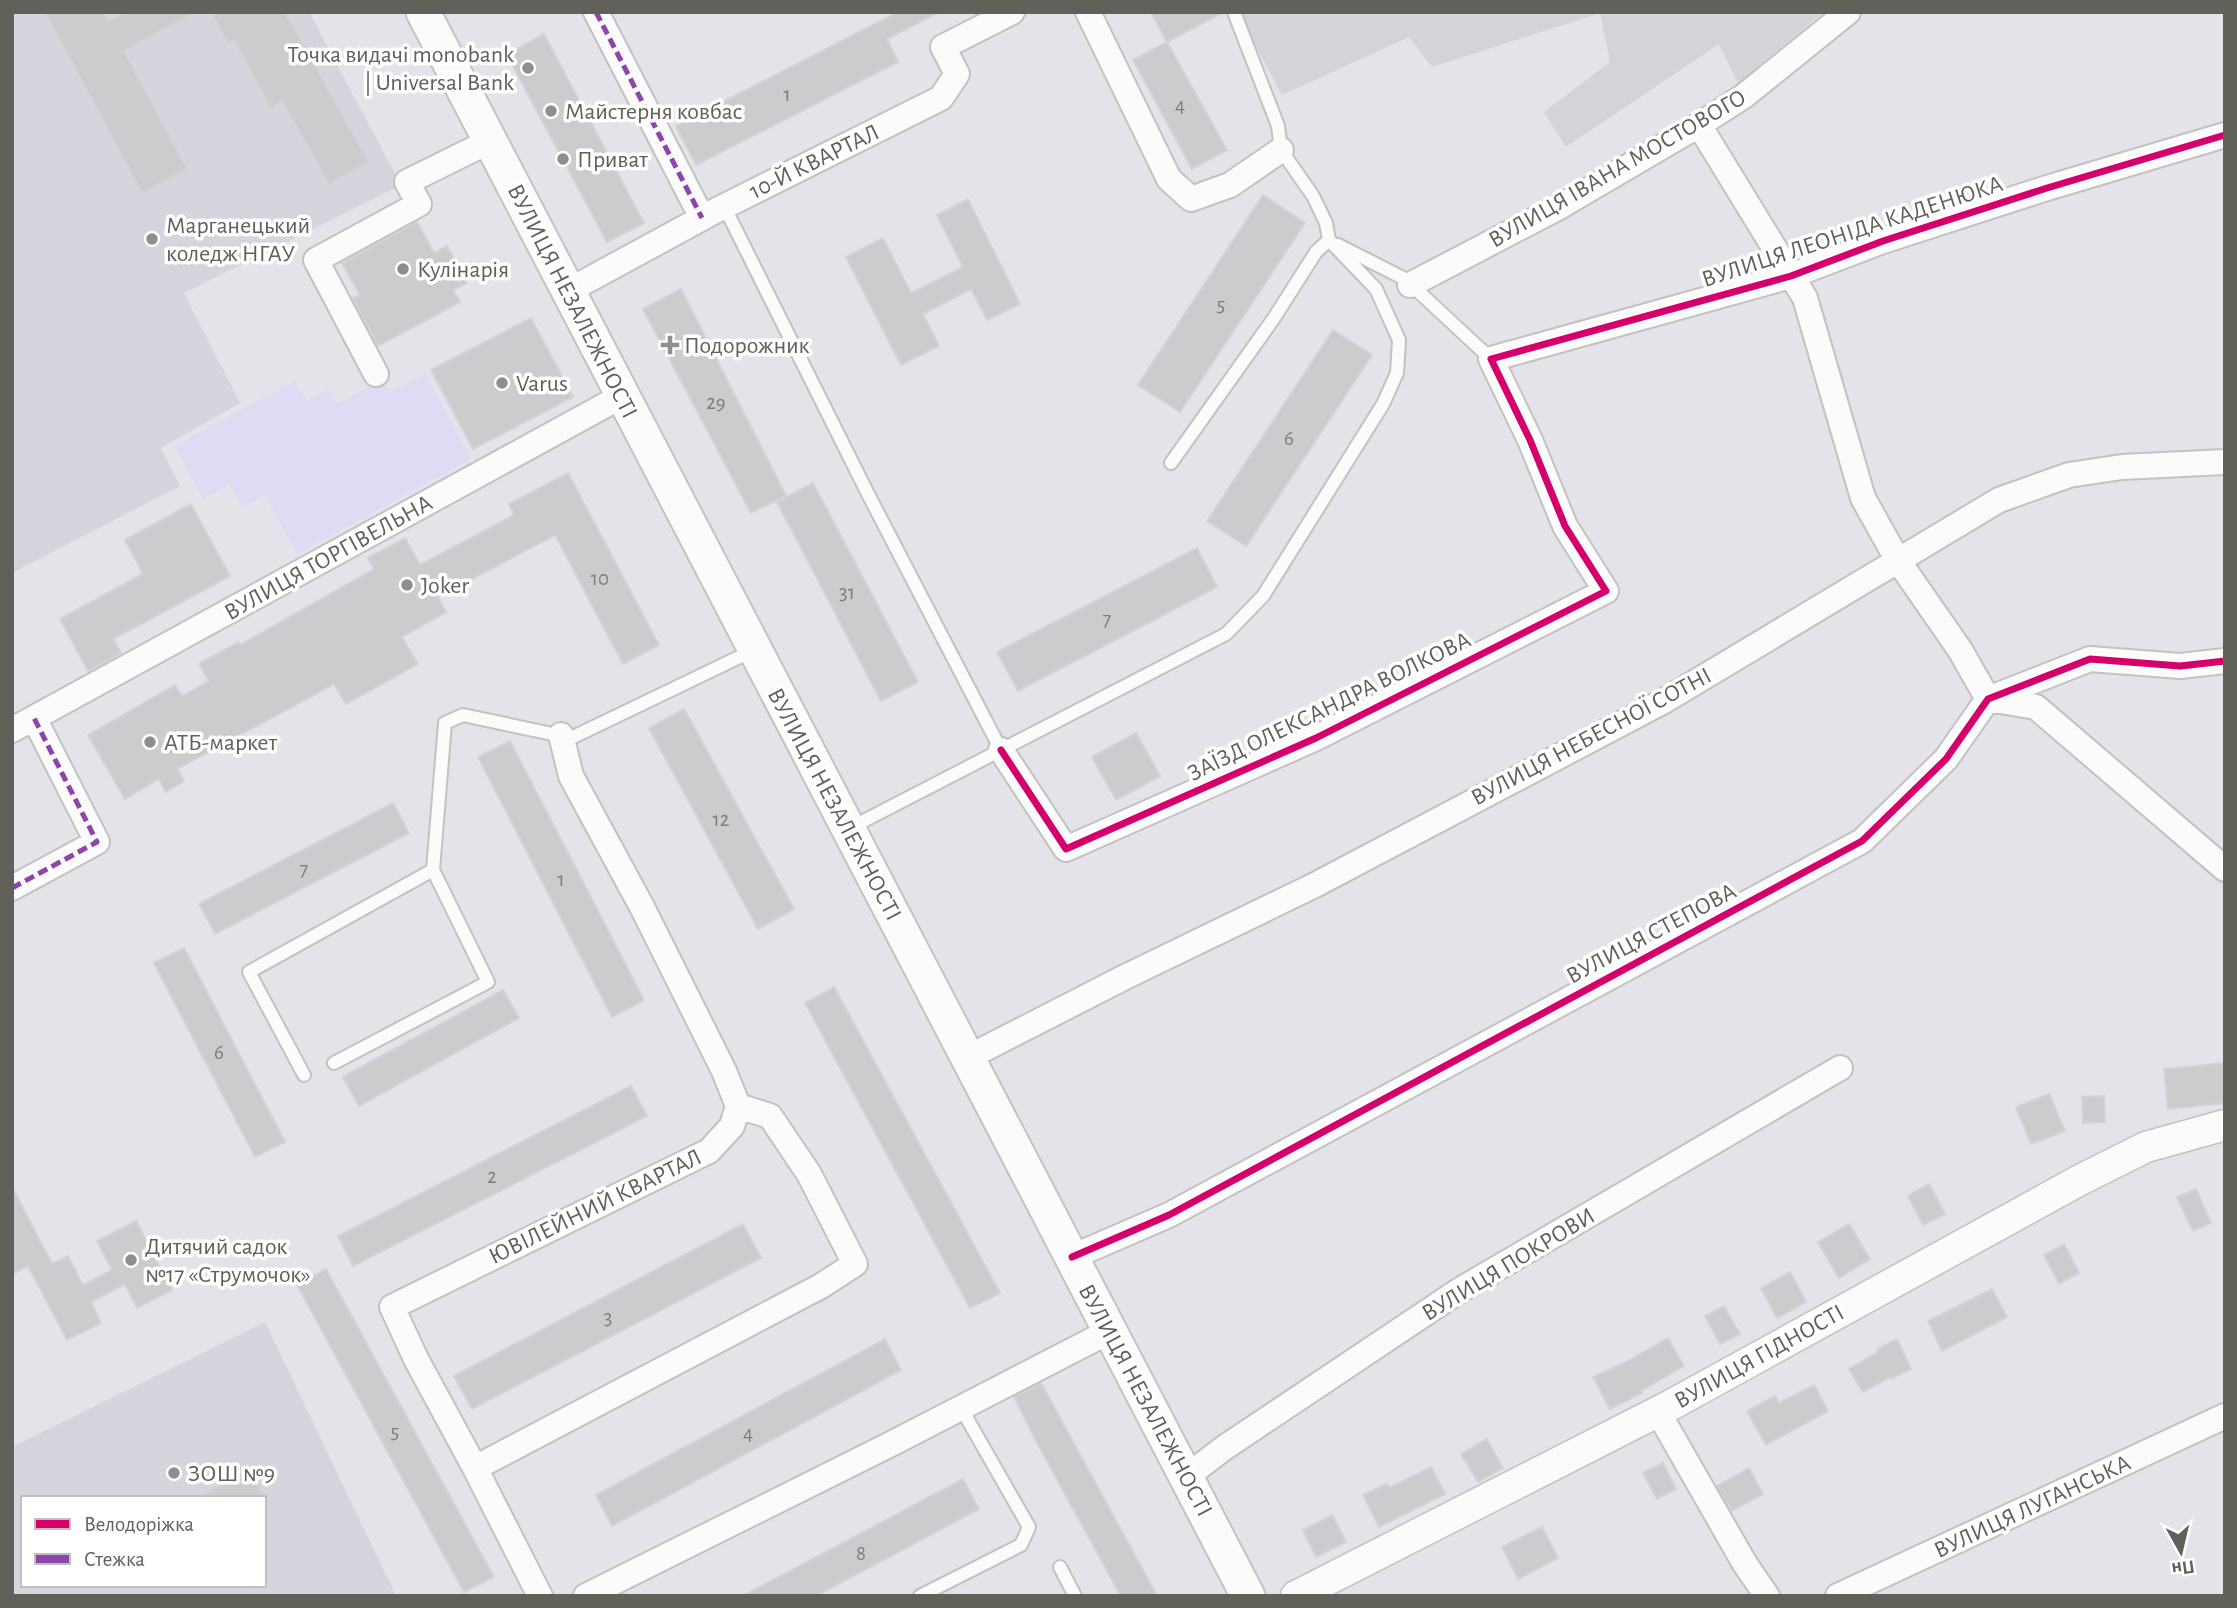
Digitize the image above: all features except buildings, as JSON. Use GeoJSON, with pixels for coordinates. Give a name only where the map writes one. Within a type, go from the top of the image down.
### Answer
{"type":"FeatureCollection","features":[{"type":"Feature","properties":{"kind":"main road","name":"ВУЛИЦЯ НЕЗАЛЕЖНОСТІ"},"geometry":{"type":"LineString","coordinates":[[423,12],[1248,1596]]}},
{"type":"Feature","properties":{"kind":"street"},"geometry":{"type":"LineString","coordinates":[[596,12],[702,218]]}},
{"type":"Feature","properties":{"kind":"street","name":"10-Й КВАРТАЛ"},"geometry":{"type":"LineString","coordinates":[[568,291],[724,206],[941,98],[957,74],[943,47],[1012,12]]}},
{"type":"Feature","properties":{"kind":"street"},"geometry":{"type":"LineString","coordinates":[[1088,12],[1169,178],[1191,199],[1230,185],[1281,150]]}},
{"type":"Feature","properties":{"kind":"street","name":"ВУЛИЦЯ ІВАНА МОСТОВОГО"},"geometry":{"type":"LineString","coordinates":[[1410,285],[1561,205],[1699,125],[1744,96],[1848,12]]}},
{"type":"Feature","properties":{"kind":"street"},"geometry":{"type":"LineString","coordinates":[[1699,125],[1805,298],[1863,498],[1897,559],[1960,650],[1988,699]]}},
{"type":"Feature","properties":{"kind":"street","name":"ВУЛИЦЯ ЛЕОНІДА КАДЕНЮКА"},"geometry":{"type":"LineString","coordinates":[[1491,359],[1791,275],[1883,241],[2034,192],[2225,135]]}},
{"type":"Feature","properties":{"kind":"street"},"geometry":{"type":"LineString","coordinates":[[376,374],[316,260],[419,204],[407,182],[489,141]]}},
{"type":"Feature","properties":{"kind":"street","name":"ЗАЇЗД ОЛЕКСАНДРА ВОЛКОВА"},"geometry":{"type":"LineString","coordinates":[[1001,750],[1066,849],[1316,738],[1606,591],[1565,527],[1530,440],[1491,359]]}},
{"type":"Feature","properties":{"kind":"street","name":"ВУЛИЦЯ ТОРГІВЕЛЬНА"},"geometry":{"type":"LineString","coordinates":[[12,730],[622,396]]}},
{"type":"Feature","properties":{"kind":"street","name":"ВУЛИЦЯ НЕБЕСНОЇ СОТНІ"},"geometry":{"type":"LineString","coordinates":[[967,1058],[1125,976],[1315,885],[1664,701],[1999,500],[2069,475],[2122,467],[2225,462]]}},
{"type":"Feature","properties":{"kind":"street"},"geometry":{"type":"LineString","coordinates":[[1988,699],[2090,659],[2180,666],[2225,661]]}},
{"type":"Feature","properties":{"kind":"street"},"geometry":{"type":"LineString","coordinates":[[1988,699],[2036,706],[2225,869]]}},
{"type":"Feature","properties":{"kind":"street","name":"ВУЛИЦЯ СТЕПОВА"},"geometry":{"type":"LineString","coordinates":[[1072,1257],[1169,1215],[1862,841],[1946,759],[1988,699]]}},
{"type":"Feature","properties":{"kind":"street"},"geometry":{"type":"LineString","coordinates":[[12,888],[97,842],[34,718]]}},
{"type":"Feature","properties":{"kind":"street"},"geometry":{"type":"LineString","coordinates":[[475,1468],[821,1286],[855,1264],[808,1174],[770,1116],[738,1105],[724,1071],[642,907],[571,776],[561,736]]}},
{"type":"Feature","properties":{"kind":"street","name":"ВУЛИЦЯ ПОКРОВИ"},"geometry":{"type":"LineString","coordinates":[[1186,1477],[1224,1448],[1460,1290],[1840,1068]]}},
{"type":"Feature","properties":{"kind":"street","name":"ЮВІЛЕЙНИЙ КВАРТАЛ"},"geometry":{"type":"LineString","coordinates":[[540,1596],[416,1359],[392,1307],[709,1151],[732,1126],[738,1105]]}},
{"type":"Feature","properties":{"kind":"street","name":"ВУЛИЦЯ ГІДНОСТІ"},"geometry":{"type":"LineString","coordinates":[[1296,1596],[1658,1412],[2080,1180],[2146,1147],[2225,1125]]}},
{"type":"Feature","properties":{"kind":"street"},"geometry":{"type":"LineString","coordinates":[[586,1596],[1110,1331]]}},
{"type":"Feature","properties":{"kind":"street"},"geometry":{"type":"LineString","coordinates":[[1658,1412],[1745,1564],[1767,1596]]}},
{"type":"Feature","properties":{"kind":"street","name":"ВУЛИЦЯ ЛУГАНСЬКА"},"geometry":{"type":"LineString","coordinates":[[1838,1596],[2225,1416]]}},
{"type":"Feature","properties":{"kind":"lane"},"geometry":{"type":"LineString","coordinates":[[848,829],[1226,634],[1263,596],[1383,404],[1397,373],[1399,340],[1376,289],[1329,240],[1326,223],[1313,196],[1281,150],[1278,126],[1234,12]]}},
{"type":"Feature","properties":{"kind":"lane"},"geometry":{"type":"LineString","coordinates":[[724,206],[868,494],[1001,750]]}},
{"type":"Feature","properties":{"kind":"lane"},"geometry":{"type":"LineString","coordinates":[[1329,240],[1405,279],[1491,359]]}},
{"type":"Feature","properties":{"kind":"lane"},"geometry":{"type":"LineString","coordinates":[[1171,463],[1274,318],[1317,252],[1329,240]]}},
{"type":"Feature","properties":{"kind":"lane"},"geometry":{"type":"LineString","coordinates":[[334,1062],[488,982],[433,870],[445,723],[463,715],[572,737],[755,650]]}},
{"type":"Feature","properties":{"kind":"lane"},"geometry":{"type":"LineString","coordinates":[[304,1074],[249,972],[433,870]]}},
{"type":"Feature","properties":{"kind":"lane"},"geometry":{"type":"LineString","coordinates":[[920,1596],[1021,1545],[1028,1527],[961,1408]]}},
{"type":"Feature","properties":{"kind":"lane"},"geometry":{"type":"LineString","coordinates":[[1060,1567],[1075,1596]]}},
{"type":"Feature","properties":{"kind":"shaded area","name":"Марганецький коледж НГАУ"},"geometry":{"type":"Polygon","coordinates":[[[12,12],[309,12],[401,185],[184,293],[240,403],[161,448],[180,486],[12,573],[12,12]]]}},
{"type":"Feature","properties":{"kind":"shaded area"},"geometry":{"type":"Polygon","coordinates":[[[1237,12],[1824,12],[1738,83],[1719,44],[1566,147],[1544,112],[1610,62],[1600,13],[1432,67],[1409,37],[1282,95],[1237,12]]]}},
{"type":"Feature","properties":{"kind":"shaded area"},"geometry":{"type":"Polygon","coordinates":[[[425,374],[471,459],[297,554],[265,495],[242,507],[230,485],[203,499],[174,446],[294,381],[306,401],[328,389],[337,404],[383,379],[390,392],[425,374]]]}},
{"type":"Feature","properties":{"kind":"shaded area","name":"ЗОШ №9"},"geometry":{"type":"Polygon","coordinates":[[[265,1322],[396,1596],[12,1596],[12,1447],[265,1322]]]}},
{"type":"Feature","properties":{"kind":"marked path"},"geometry":{"type":"LineString","coordinates":[[596,12],[702,218]]}},
{"type":"Feature","properties":{"kind":"marked path"},"geometry":{"type":"LineString","coordinates":[[12,888],[97,842],[34,718]]}},
{"type":"Feature","properties":{"kind":"cycle path"},"geometry":{"type":"LineString","coordinates":[[1001,750],[1066,849],[1316,738],[1606,591],[1565,526],[1530,440],[1491,359],[1791,276],[1883,241],[2225,135]]}},
{"type":"Feature","properties":{"kind":"cycle path"},"geometry":{"type":"LineString","coordinates":[[1072,1257],[1169,1215],[1862,841],[1946,759],[1988,699],[2090,659],[2180,666],[2225,661]]}},
{"type":"Feature","properties":{"kind":"place","name":"Точка видачі monobank | Universal Bank"},"geometry":{"type":"Point","coordinates":[528,68]}},
{"type":"Feature","properties":{"kind":"place","name":"Майстерня ковбас"},"geometry":{"type":"Point","coordinates":[551,111]}},
{"type":"Feature","properties":{"kind":"place","name":"Приват"},"geometry":{"type":"Point","coordinates":[563,159]}},
{"type":"Feature","properties":{"kind":"place","name":"Марганецький коледж НГАУ"},"geometry":{"type":"Point","coordinates":[152,239]}},
{"type":"Feature","properties":{"kind":"place","name":"Кулінарія"},"geometry":{"type":"Point","coordinates":[403,269]}},
{"type":"Feature","properties":{"kind":"place","name":"Подорожник"},"geometry":{"type":"Point","coordinates":[670,345]}},
{"type":"Feature","properties":{"kind":"place","name":"Varus"},"geometry":{"type":"Point","coordinates":[502,383]}},
{"type":"Feature","properties":{"kind":"place","name":"Joker"},"geometry":{"type":"Point","coordinates":[407,585]}},
{"type":"Feature","properties":{"kind":"place","name":"АТБ-маркет"},"geometry":{"type":"Point","coordinates":[150,742]}},
{"type":"Feature","properties":{"kind":"place","name":"Дитячий садок №17 «Струмочок»"},"geometry":{"type":"Point","coordinates":[131,1260]}},
{"type":"Feature","properties":{"kind":"place","name":"ЗОШ №9"},"geometry":{"type":"Point","coordinates":[174,1473]}}]}
